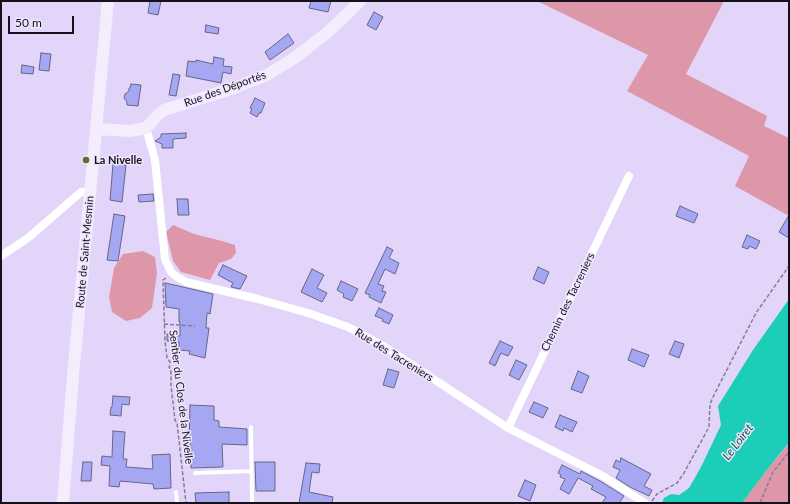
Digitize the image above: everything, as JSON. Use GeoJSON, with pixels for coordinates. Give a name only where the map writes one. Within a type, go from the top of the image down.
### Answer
{"type":"FeatureCollection","features":[{"type":"Feature","properties":{"kind":"main road","name":"Route de Saint-Mesmin"},"geometry":{"type":"LineString","coordinates":[[63,503],[73,376],[108,1]]}},
{"type":"Feature","properties":{"kind":"main road","name":"Rue des Déportés"},"geometry":{"type":"LineString","coordinates":[[146,128],[164,110],[234,88],[267,75],[293,59],[327,33],[360,1]]}},
{"type":"Feature","properties":{"kind":"main road"},"geometry":{"type":"LineString","coordinates":[[96,129],[130,131],[146,128]]}},
{"type":"Feature","properties":{"kind":"street"},"geometry":{"type":"LineString","coordinates":[[146,128],[155,160],[165,259],[171,272]]}},
{"type":"Feature","properties":{"kind":"street","name":"Chemin des Tacreniers"},"geometry":{"type":"LineString","coordinates":[[508,428],[629,176]]}},
{"type":"Feature","properties":{"kind":"street"},"geometry":{"type":"LineString","coordinates":[[1,256],[28,238],[81,192],[90,191]]}},
{"type":"Feature","properties":{"kind":"street","name":"Rue des Tacreniers"},"geometry":{"type":"LineString","coordinates":[[171,272],[186,282],[265,301],[308,313],[348,327],[385,347],[508,428],[603,476],[640,502]]}},
{"type":"Feature","properties":{"kind":"lane"},"geometry":{"type":"LineString","coordinates":[[251,427],[252,503]]}},
{"type":"Feature","properties":{"kind":"lane"},"geometry":{"type":"LineString","coordinates":[[195,473],[251,471]]}},
{"type":"Feature","properties":{"kind":"lane"},"geometry":{"type":"LineString","coordinates":[[176,492],[176,503]]}},
{"type":"Feature","properties":{"kind":"path"},"geometry":{"type":"LineString","coordinates":[[652,503],[657,494],[677,483],[684,473],[709,427],[710,404],[714,395],[756,313],[789,266]]}},
{"type":"Feature","properties":{"kind":"path","name":"Sentier du Clos de la Nivelle"},"geometry":{"type":"LineString","coordinates":[[171,272],[163,280],[164,340],[166,358],[170,362],[169,367],[171,370],[171,386],[175,420],[177,423],[186,503]]}},
{"type":"Feature","properties":{"kind":"path"},"geometry":{"type":"LineString","coordinates":[[164,324],[195,326]]}},
{"type":"Feature","properties":{"kind":"path"},"geometry":{"type":"LineString","coordinates":[[760,503],[773,472],[789,452]]}},
{"type":"Feature","properties":{"kind":"shaded area"},"geometry":{"type":"Polygon","coordinates":[[[537,1],[724,1],[686,74],[767,116],[764,126],[789,138],[789,216],[735,186],[749,156],[627,91],[648,55],[537,1]]]}},
{"type":"Feature","properties":{"kind":"shaded area"},"geometry":{"type":"Polygon","coordinates":[[[173,225],[194,234],[235,245],[236,253],[231,259],[219,263],[210,280],[181,272],[173,261],[166,232],[173,225]]]}},
{"type":"Feature","properties":{"kind":"shaded area"},"geometry":{"type":"Polygon","coordinates":[[[143,251],[155,257],[157,273],[152,308],[140,318],[126,321],[112,312],[109,297],[114,268],[123,254],[143,251]]]}},
{"type":"Feature","properties":{"kind":"shaded area"},"geometry":{"type":"Polygon","coordinates":[[[789,444],[789,503],[742,503],[773,462],[789,444]]]}},
{"type":"Feature","properties":{"kind":"water","name":"Le Loiret"},"geometry":{"type":"Polygon","coordinates":[[[789,299],[789,443],[742,503],[662,503],[664,498],[671,494],[679,495],[689,488],[721,425],[718,406],[753,350],[789,299]]]}},
{"type":"Feature","properties":{"kind":"building"},"geometry":{"type":"Polygon","coordinates":[[[150,1],[161,1],[158,15],[148,13],[150,1]]]}},
{"type":"Feature","properties":{"kind":"building"},"geometry":{"type":"Polygon","coordinates":[[[311,1],[331,1],[328,12],[309,8],[311,1]]]}},
{"type":"Feature","properties":{"kind":"building"},"geometry":{"type":"Polygon","coordinates":[[[374,12],[383,17],[376,30],[367,25],[374,12]]]}},
{"type":"Feature","properties":{"kind":"building"},"geometry":{"type":"Polygon","coordinates":[[[206,25],[219,28],[218,34],[205,32],[206,25]]]}},
{"type":"Feature","properties":{"kind":"building"},"geometry":{"type":"Polygon","coordinates":[[[288,34],[294,43],[270,60],[265,52],[288,34]]]}},
{"type":"Feature","properties":{"kind":"building"},"geometry":{"type":"Polygon","coordinates":[[[41,53],[51,54],[49,71],[39,70],[41,53]]]}},
{"type":"Feature","properties":{"kind":"building"},"geometry":{"type":"Polygon","coordinates":[[[214,57],[224,59],[223,66],[232,67],[231,74],[223,72],[221,83],[186,76],[188,61],[196,62],[196,60],[213,64],[214,57]]]}},
{"type":"Feature","properties":{"kind":"building"},"geometry":{"type":"Polygon","coordinates":[[[22,65],[34,67],[33,74],[21,73],[22,65]]]}},
{"type":"Feature","properties":{"kind":"building"},"geometry":{"type":"Polygon","coordinates":[[[173,74],[180,75],[176,96],[169,95],[173,74]]]}},
{"type":"Feature","properties":{"kind":"building"},"geometry":{"type":"Polygon","coordinates":[[[131,84],[141,85],[138,106],[127,105],[124,98],[125,94],[129,91],[131,84]]]}},
{"type":"Feature","properties":{"kind":"building"},"geometry":{"type":"Polygon","coordinates":[[[255,98],[265,103],[261,113],[259,113],[257,117],[250,113],[252,109],[250,108],[255,98]]]}},
{"type":"Feature","properties":{"kind":"building"},"geometry":{"type":"Polygon","coordinates":[[[186,133],[186,138],[173,139],[173,148],[162,148],[162,144],[155,141],[161,137],[161,134],[186,133]]]}},
{"type":"Feature","properties":{"kind":"building"},"geometry":{"type":"Polygon","coordinates":[[[113,164],[126,165],[122,202],[110,200],[113,164]]]}},
{"type":"Feature","properties":{"kind":"building"},"geometry":{"type":"Polygon","coordinates":[[[153,194],[154,201],[139,202],[138,195],[153,194]]]}},
{"type":"Feature","properties":{"kind":"building"},"geometry":{"type":"Polygon","coordinates":[[[177,199],[188,199],[189,215],[178,215],[177,199]]]}},
{"type":"Feature","properties":{"kind":"building"},"geometry":{"type":"Polygon","coordinates":[[[680,206],[698,214],[694,223],[676,216],[680,206]]]}},
{"type":"Feature","properties":{"kind":"building"},"geometry":{"type":"Polygon","coordinates":[[[114,214],[125,216],[118,261],[107,260],[114,214]]]}},
{"type":"Feature","properties":{"kind":"building"},"geometry":{"type":"Polygon","coordinates":[[[789,215],[789,238],[779,232],[789,215]]]}},
{"type":"Feature","properties":{"kind":"building"},"geometry":{"type":"Polygon","coordinates":[[[747,235],[760,241],[756,249],[749,246],[748,249],[742,247],[747,235]]]}},
{"type":"Feature","properties":{"kind":"building"},"geometry":{"type":"Polygon","coordinates":[[[387,247],[393,250],[389,258],[399,263],[395,274],[385,269],[378,284],[384,286],[382,291],[386,292],[381,303],[369,297],[370,295],[365,293],[387,247]]]}},
{"type":"Feature","properties":{"kind":"building"},"geometry":{"type":"Polygon","coordinates":[[[223,265],[247,276],[240,289],[231,287],[233,283],[218,275],[223,265]]]}},
{"type":"Feature","properties":{"kind":"building"},"geometry":{"type":"Polygon","coordinates":[[[538,267],[549,272],[544,284],[533,279],[538,267]]]}},
{"type":"Feature","properties":{"kind":"building"},"geometry":{"type":"Polygon","coordinates":[[[312,269],[324,275],[317,288],[327,293],[322,302],[301,292],[312,269]]]}},
{"type":"Feature","properties":{"kind":"building"},"geometry":{"type":"Polygon","coordinates":[[[341,281],[358,289],[352,301],[343,297],[344,294],[337,290],[341,281]]]}},
{"type":"Feature","properties":{"kind":"building"},"geometry":{"type":"Polygon","coordinates":[[[165,283],[213,294],[210,314],[207,313],[206,328],[209,328],[205,358],[189,354],[190,351],[179,350],[179,342],[167,341],[167,334],[180,336],[180,322],[179,309],[166,307],[165,283]]]}},
{"type":"Feature","properties":{"kind":"building"},"geometry":{"type":"Polygon","coordinates":[[[379,308],[393,315],[389,324],[382,321],[383,319],[375,316],[379,308]]]}},
{"type":"Feature","properties":{"kind":"building"},"geometry":{"type":"Polygon","coordinates":[[[500,341],[513,347],[508,356],[501,353],[495,366],[489,363],[500,341]]]}},
{"type":"Feature","properties":{"kind":"building"},"geometry":{"type":"Polygon","coordinates":[[[675,341],[684,344],[679,358],[669,354],[675,341]]]}},
{"type":"Feature","properties":{"kind":"building"},"geometry":{"type":"Polygon","coordinates":[[[632,349],[649,355],[644,367],[628,360],[632,349]]]}},
{"type":"Feature","properties":{"kind":"building"},"geometry":{"type":"Polygon","coordinates":[[[516,360],[527,365],[519,380],[509,375],[516,360]]]}},
{"type":"Feature","properties":{"kind":"building"},"geometry":{"type":"Polygon","coordinates":[[[388,369],[399,372],[394,388],[383,385],[388,369]]]}},
{"type":"Feature","properties":{"kind":"building"},"geometry":{"type":"Polygon","coordinates":[[[578,371],[589,376],[582,393],[571,389],[578,371]]]}},
{"type":"Feature","properties":{"kind":"building"},"geometry":{"type":"Polygon","coordinates":[[[113,396],[130,397],[129,405],[122,404],[121,416],[110,415],[113,396]]]}},
{"type":"Feature","properties":{"kind":"building"},"geometry":{"type":"Polygon","coordinates":[[[534,402],[548,408],[543,418],[529,412],[534,402]]]}},
{"type":"Feature","properties":{"kind":"building"},"geometry":{"type":"Polygon","coordinates":[[[190,405],[214,406],[214,420],[219,421],[219,427],[247,429],[247,445],[222,444],[223,467],[191,468],[189,442],[190,405]]]}},
{"type":"Feature","properties":{"kind":"building"},"geometry":{"type":"Polygon","coordinates":[[[560,415],[577,422],[572,432],[564,428],[563,431],[555,427],[560,415]]]}},
{"type":"Feature","properties":{"kind":"building"},"geometry":{"type":"Polygon","coordinates":[[[113,431],[125,432],[123,459],[127,459],[126,467],[153,469],[152,455],[170,454],[171,488],[154,489],[153,484],[120,481],[119,487],[109,486],[110,466],[101,465],[102,456],[112,457],[113,431]]]}},
{"type":"Feature","properties":{"kind":"building"},"geometry":{"type":"Polygon","coordinates":[[[621,458],[651,474],[644,486],[652,490],[649,496],[616,478],[620,470],[613,467],[616,460],[620,462],[621,458]]]}},
{"type":"Feature","properties":{"kind":"building"},"geometry":{"type":"Polygon","coordinates":[[[83,462],[92,462],[91,481],[81,481],[83,462]]]}},
{"type":"Feature","properties":{"kind":"building"},"geometry":{"type":"Polygon","coordinates":[[[255,462],[275,462],[275,491],[256,491],[255,462]]]}},
{"type":"Feature","properties":{"kind":"building"},"geometry":{"type":"Polygon","coordinates":[[[306,463],[320,464],[319,473],[312,472],[309,492],[333,497],[332,503],[299,503],[306,463]]]}},
{"type":"Feature","properties":{"kind":"building"},"geometry":{"type":"Polygon","coordinates":[[[562,465],[580,474],[581,471],[624,496],[619,503],[602,503],[606,497],[591,489],[593,486],[578,478],[569,494],[560,489],[565,479],[560,477],[561,475],[558,473],[562,465]]]}},
{"type":"Feature","properties":{"kind":"building"},"geometry":{"type":"Polygon","coordinates":[[[525,480],[536,485],[530,501],[518,496],[525,480]]]}},
{"type":"Feature","properties":{"kind":"building"},"geometry":{"type":"Polygon","coordinates":[[[229,492],[229,503],[196,503],[195,493],[229,492]]]}},
{"type":"Feature","properties":{"kind":"place","name":"La Nivelle"},"geometry":{"type":"Point","coordinates":[86,160]}}]}
